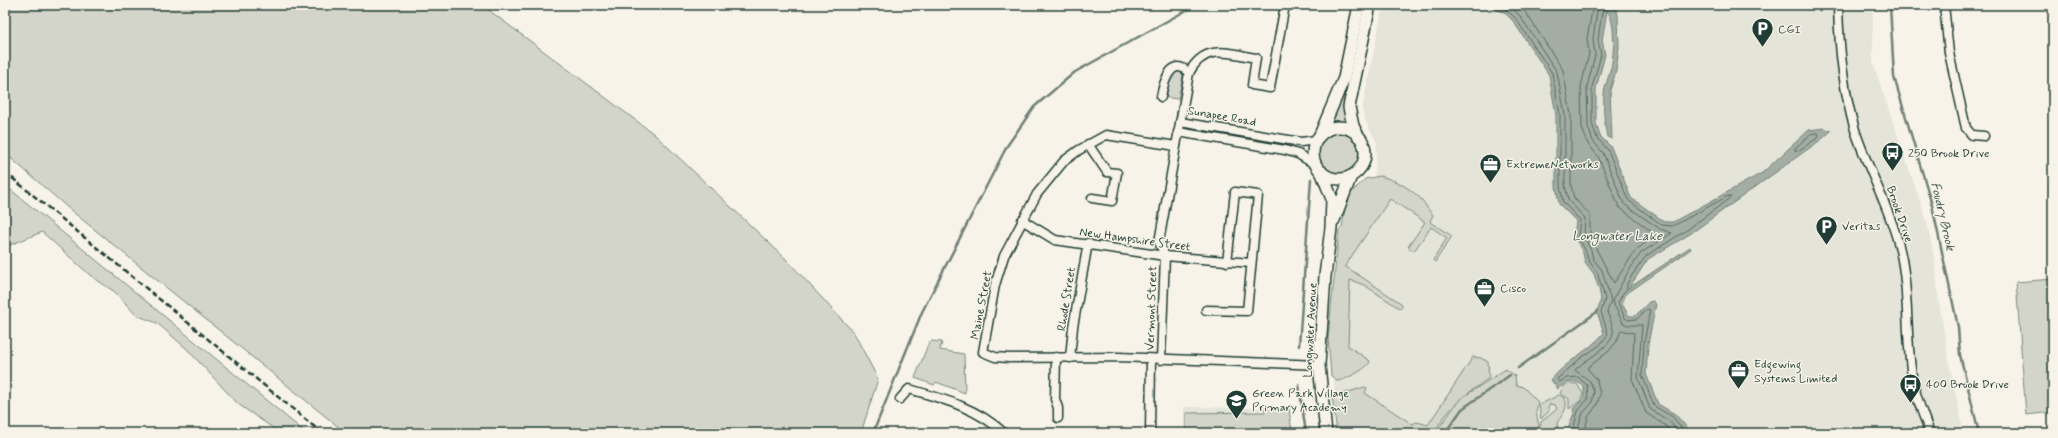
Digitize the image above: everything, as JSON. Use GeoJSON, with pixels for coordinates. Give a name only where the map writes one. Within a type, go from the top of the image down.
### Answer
{"type":"FeatureCollection","features":[{"type":"Feature","properties":{"kind":"street"},"geometry":{"type":"LineString","coordinates":[[1180,122],[1189,73],[1196,61],[1208,54],[1221,53],[1256,58],[1252,85],[1270,88],[1285,5]]}},
{"type":"Feature","properties":{"kind":"street"},"geometry":{"type":"LineString","coordinates":[[1359,5],[1344,78],[1313,152],[1318,168],[1333,178],[1351,176],[1357,171],[1363,160],[1364,148],[1353,126],[1349,107],[1370,5]]}},
{"type":"Feature","properties":{"kind":"street","name":"Brook Drive"},"geometry":{"type":"LineString","coordinates":[[1838,5],[1841,63],[1849,106],[1855,131],[1878,186],[1899,247],[1906,278],[1912,376],[1917,399],[1930,433]]}},
{"type":"Feature","properties":{"kind":"street"},"geometry":{"type":"LineString","coordinates":[[1944,5],[1949,53],[1966,128],[1972,135],[1984,136]]}},
{"type":"Feature","properties":{"kind":"street"},"geometry":{"type":"LineString","coordinates":[[1161,97],[1164,79],[1169,72],[1182,68],[1189,73]]}},
{"type":"Feature","properties":{"kind":"street","name":"Sunapee Road"},"geometry":{"type":"LineString","coordinates":[[1318,138],[1301,142],[1180,122],[1178,132],[1285,150],[1298,154],[1318,168]]}},
{"type":"Feature","properties":{"kind":"street"},"geometry":{"type":"LineString","coordinates":[[1318,138],[1331,129],[1342,127],[1352,131],[1359,138]]}},
{"type":"Feature","properties":{"kind":"street","name":"Vermont Street"},"geometry":{"type":"LineString","coordinates":[[1162,360],[1165,256],[1159,242],[1178,132]]}},
{"type":"Feature","properties":{"kind":"street","name":"Maine Street"},"geometry":{"type":"LineString","coordinates":[[1176,146],[1106,135],[1088,144],[1064,161],[1050,177],[1022,220],[1004,256],[995,286],[984,352],[994,357],[1119,357],[1162,360],[1319,365]]}},
{"type":"Feature","properties":{"kind":"street"},"geometry":{"type":"LineString","coordinates":[[1088,144],[1107,172],[1117,173],[1112,201],[1092,198]]}},
{"type":"Feature","properties":{"kind":"street","name":"Longwater Avenue"},"geometry":{"type":"LineString","coordinates":[[1318,168],[1332,199],[1331,228],[1325,276],[1319,365],[1326,433]]}},
{"type":"Feature","properties":{"kind":"street","name":"Longwater Avenue"},"geometry":{"type":"LineString","coordinates":[[1331,228],[1351,176]]}},
{"type":"Feature","properties":{"kind":"street"},"geometry":{"type":"LineString","coordinates":[[1206,310],[1247,311],[1258,195],[1236,192],[1228,262]]}},
{"type":"Feature","properties":{"kind":"street","name":"New Hampshire Street"},"geometry":{"type":"LineString","coordinates":[[1022,220],[1055,240],[1165,256],[1251,263]]}},
{"type":"Feature","properties":{"kind":"street","name":"Rhode Street"},"geometry":{"type":"LineString","coordinates":[[1070,358],[1073,327],[1088,244]]}},
{"type":"Feature","properties":{"kind":"street"},"geometry":{"type":"LineString","coordinates":[[1056,358],[1055,399],[1058,408],[1058,418]]}},
{"type":"Feature","properties":{"kind":"street"},"geometry":{"type":"LineString","coordinates":[[1150,433],[1151,359]]}},
{"type":"Feature","properties":{"kind":"street"},"geometry":{"type":"LineString","coordinates":[[900,399],[909,389],[941,398],[976,412],[1004,433]]}},
{"type":"Feature","properties":{"kind":"shaded area"},"geometry":{"type":"Polygon","coordinates":[[[5,5],[482,5],[654,134],[788,261],[854,333],[878,379],[861,433],[346,433],[68,208],[5,153],[5,5]]]}},
{"type":"Feature","properties":{"kind":"shaded area"},"geometry":{"type":"Polygon","coordinates":[[[1362,5],[1366,5],[1345,99],[1345,115],[1348,122],[1331,121],[1362,5]]]}},
{"type":"Feature","properties":{"kind":"shaded area"},"geometry":{"type":"Polygon","coordinates":[[[1383,5],[1873,5],[1873,63],[1927,222],[1936,268],[1938,296],[1950,367],[1964,433],[1340,433],[1335,401],[1332,356],[1352,206],[1374,183],[1377,142],[1367,125],[1362,110],[1383,5]]]}},
{"type":"Feature","properties":{"kind":"shaded area"},"geometry":{"type":"Polygon","coordinates":[[[1173,71],[1184,71],[1178,99],[1163,97],[1173,71]]]}},
{"type":"Feature","properties":{"kind":"shaded area"},"geometry":{"type":"Polygon","coordinates":[[[1186,127],[1271,141],[1271,145],[1187,130],[1186,127]]]}},
{"type":"Feature","properties":{"kind":"shaded area"},"geometry":{"type":"Polygon","coordinates":[[[1343,133],[1350,136],[1356,142],[1359,153],[1358,161],[1350,170],[1343,173],[1335,173],[1328,170],[1320,161],[1319,149],[1322,142],[1331,134],[1343,133]]]}},
{"type":"Feature","properties":{"kind":"shaded area"},"geometry":{"type":"Polygon","coordinates":[[[1380,176],[1392,180],[1413,192],[1422,200],[1433,215],[1430,221],[1431,223],[1452,236],[1435,262],[1433,260],[1447,238],[1431,227],[1414,251],[1408,247],[1425,222],[1390,199],[1345,266],[1402,304],[1402,307],[1399,308],[1364,285],[1350,280],[1348,346],[1370,361],[1366,367],[1351,376],[1338,381],[1331,376],[1328,338],[1339,230],[1342,227],[1345,208],[1351,193],[1365,179],[1380,176]]]}},
{"type":"Feature","properties":{"kind":"shaded area"},"geometry":{"type":"Polygon","coordinates":[[[5,185],[306,433],[280,433],[238,404],[186,348],[157,323],[136,315],[115,292],[91,276],[42,232],[5,247],[5,185]]]}},
{"type":"Feature","properties":{"kind":"shaded area"},"geometry":{"type":"Polygon","coordinates":[[[2053,279],[2053,412],[2026,415],[2016,282],[2053,279]]]}},
{"type":"Feature","properties":{"kind":"shaded area"},"geometry":{"type":"Polygon","coordinates":[[[929,342],[942,342],[940,350],[964,354],[965,393],[936,382],[934,385],[915,378],[929,342]]]}},
{"type":"Feature","properties":{"kind":"shaded area"},"geometry":{"type":"Polygon","coordinates":[[[1473,357],[1481,358],[1488,362],[1489,378],[1451,409],[1434,433],[1337,433],[1332,397],[1365,387],[1367,388],[1365,393],[1412,424],[1417,422],[1428,425],[1473,357]]]}},
{"type":"Feature","properties":{"kind":"shaded area"},"geometry":{"type":"Polygon","coordinates":[[[1506,369],[1515,376],[1516,385],[1523,387],[1538,402],[1536,412],[1539,426],[1533,433],[1435,433],[1460,399],[1506,369]]]}},
{"type":"Feature","properties":{"kind":"shaded area"},"geometry":{"type":"Polygon","coordinates":[[[1569,383],[1577,384],[1583,394],[1580,401],[1569,409],[1569,399],[1560,393],[1564,386],[1569,383]]]}},
{"type":"Feature","properties":{"kind":"shaded area"},"geometry":{"type":"Polygon","coordinates":[[[1559,395],[1564,397],[1566,401],[1566,408],[1557,423],[1559,433],[1539,433],[1541,422],[1557,409],[1555,405],[1550,404],[1548,407],[1549,411],[1541,419],[1539,405],[1559,395]]]}},
{"type":"Feature","properties":{"kind":"shaded area","name":"Green Park Village Primary Academy"},"geometry":{"type":"Polygon","coordinates":[[[1184,407],[1289,408],[1292,433],[1184,433],[1184,407]]]}},
{"type":"Feature","properties":{"kind":"shaded area","name":"Green Park Village Primary Academy"},"geometry":{"type":"Polygon","coordinates":[[[1265,407],[1289,408],[1292,433],[1186,433],[1186,413],[1265,412],[1265,407]]]}},
{"type":"Feature","properties":{"kind":"water","name":"Longwater Lake"},"geometry":{"type":"Polygon","coordinates":[[[1481,5],[1615,5],[1618,15],[1619,47],[1616,71],[1610,90],[1612,139],[1607,137],[1604,121],[1605,91],[1613,55],[1612,22],[1607,11],[1602,40],[1605,55],[1596,88],[1596,124],[1600,136],[1611,147],[1631,198],[1665,222],[1673,222],[1762,173],[1809,130],[1824,128],[1831,131],[1690,234],[1648,259],[1629,288],[1690,247],[1691,249],[1626,294],[1622,304],[1629,316],[1635,316],[1649,302],[1653,301],[1656,304],[1648,344],[1646,374],[1658,404],[1675,414],[1692,433],[1572,433],[1569,426],[1574,413],[1573,409],[1584,398],[1584,387],[1577,382],[1567,382],[1558,389],[1551,380],[1557,373],[1592,345],[1604,333],[1597,312],[1601,299],[1599,289],[1594,274],[1585,262],[1583,253],[1574,236],[1576,221],[1559,204],[1556,186],[1556,115],[1549,75],[1513,21],[1504,12],[1481,5]]]}},
{"type":"Feature","properties":{"kind":"waterway"},"geometry":{"type":"LineString","coordinates":[[873,433],[922,312],[1007,146],[1034,107],[1075,72],[1196,5]]}},
{"type":"Feature","properties":{"kind":"waterway","name":"Foudry Brook"},"geometry":{"type":"LineString","coordinates":[[1890,5],[1894,77],[1932,205],[1958,327],[1960,355],[1979,433]]}},
{"type":"Feature","properties":{"kind":"waterway"},"geometry":{"type":"LineString","coordinates":[[1299,346],[1311,179]]}},
{"type":"Feature","properties":{"kind":"waterway"},"geometry":{"type":"LineString","coordinates":[[1518,368],[1597,312]]}},
{"type":"Feature","properties":{"kind":"waterway"},"geometry":{"type":"LineString","coordinates":[[1445,433],[1462,409],[1510,375]]}},
{"type":"Feature","properties":{"kind":"waterway"},"geometry":{"type":"LineString","coordinates":[[1299,385],[1306,433]]}},
{"type":"Feature","properties":{"kind":"railway"},"geometry":{"type":"LineString","coordinates":[[5,172],[322,433]]}},
{"type":"Feature","properties":{"kind":"place","name":"CGI"},"geometry":{"type":"Point","coordinates":[1762,48]}},
{"type":"Feature","properties":{"kind":"place","name":"250 Brook Drive"},"geometry":{"type":"Point","coordinates":[1892,172]}},
{"type":"Feature","properties":{"kind":"place","name":"ExtremeNetworks"},"geometry":{"type":"Point","coordinates":[1491,184]}},
{"type":"Feature","properties":{"kind":"place","name":"Veritas"},"geometry":{"type":"Point","coordinates":[1827,246]}},
{"type":"Feature","properties":{"kind":"place","name":"Cisco"},"geometry":{"type":"Point","coordinates":[1484,308]}},
{"type":"Feature","properties":{"kind":"place","name":"Edgewing Systems Limited"},"geometry":{"type":"Point","coordinates":[1738,390]}},
{"type":"Feature","properties":{"kind":"place","name":"400 Brook Drive"},"geometry":{"type":"Point","coordinates":[1910,404]}},
{"type":"Feature","properties":{"kind":"place","name":"Green Park Village Primary Academy"},"geometry":{"type":"Point","coordinates":[1237,420]}}]}
